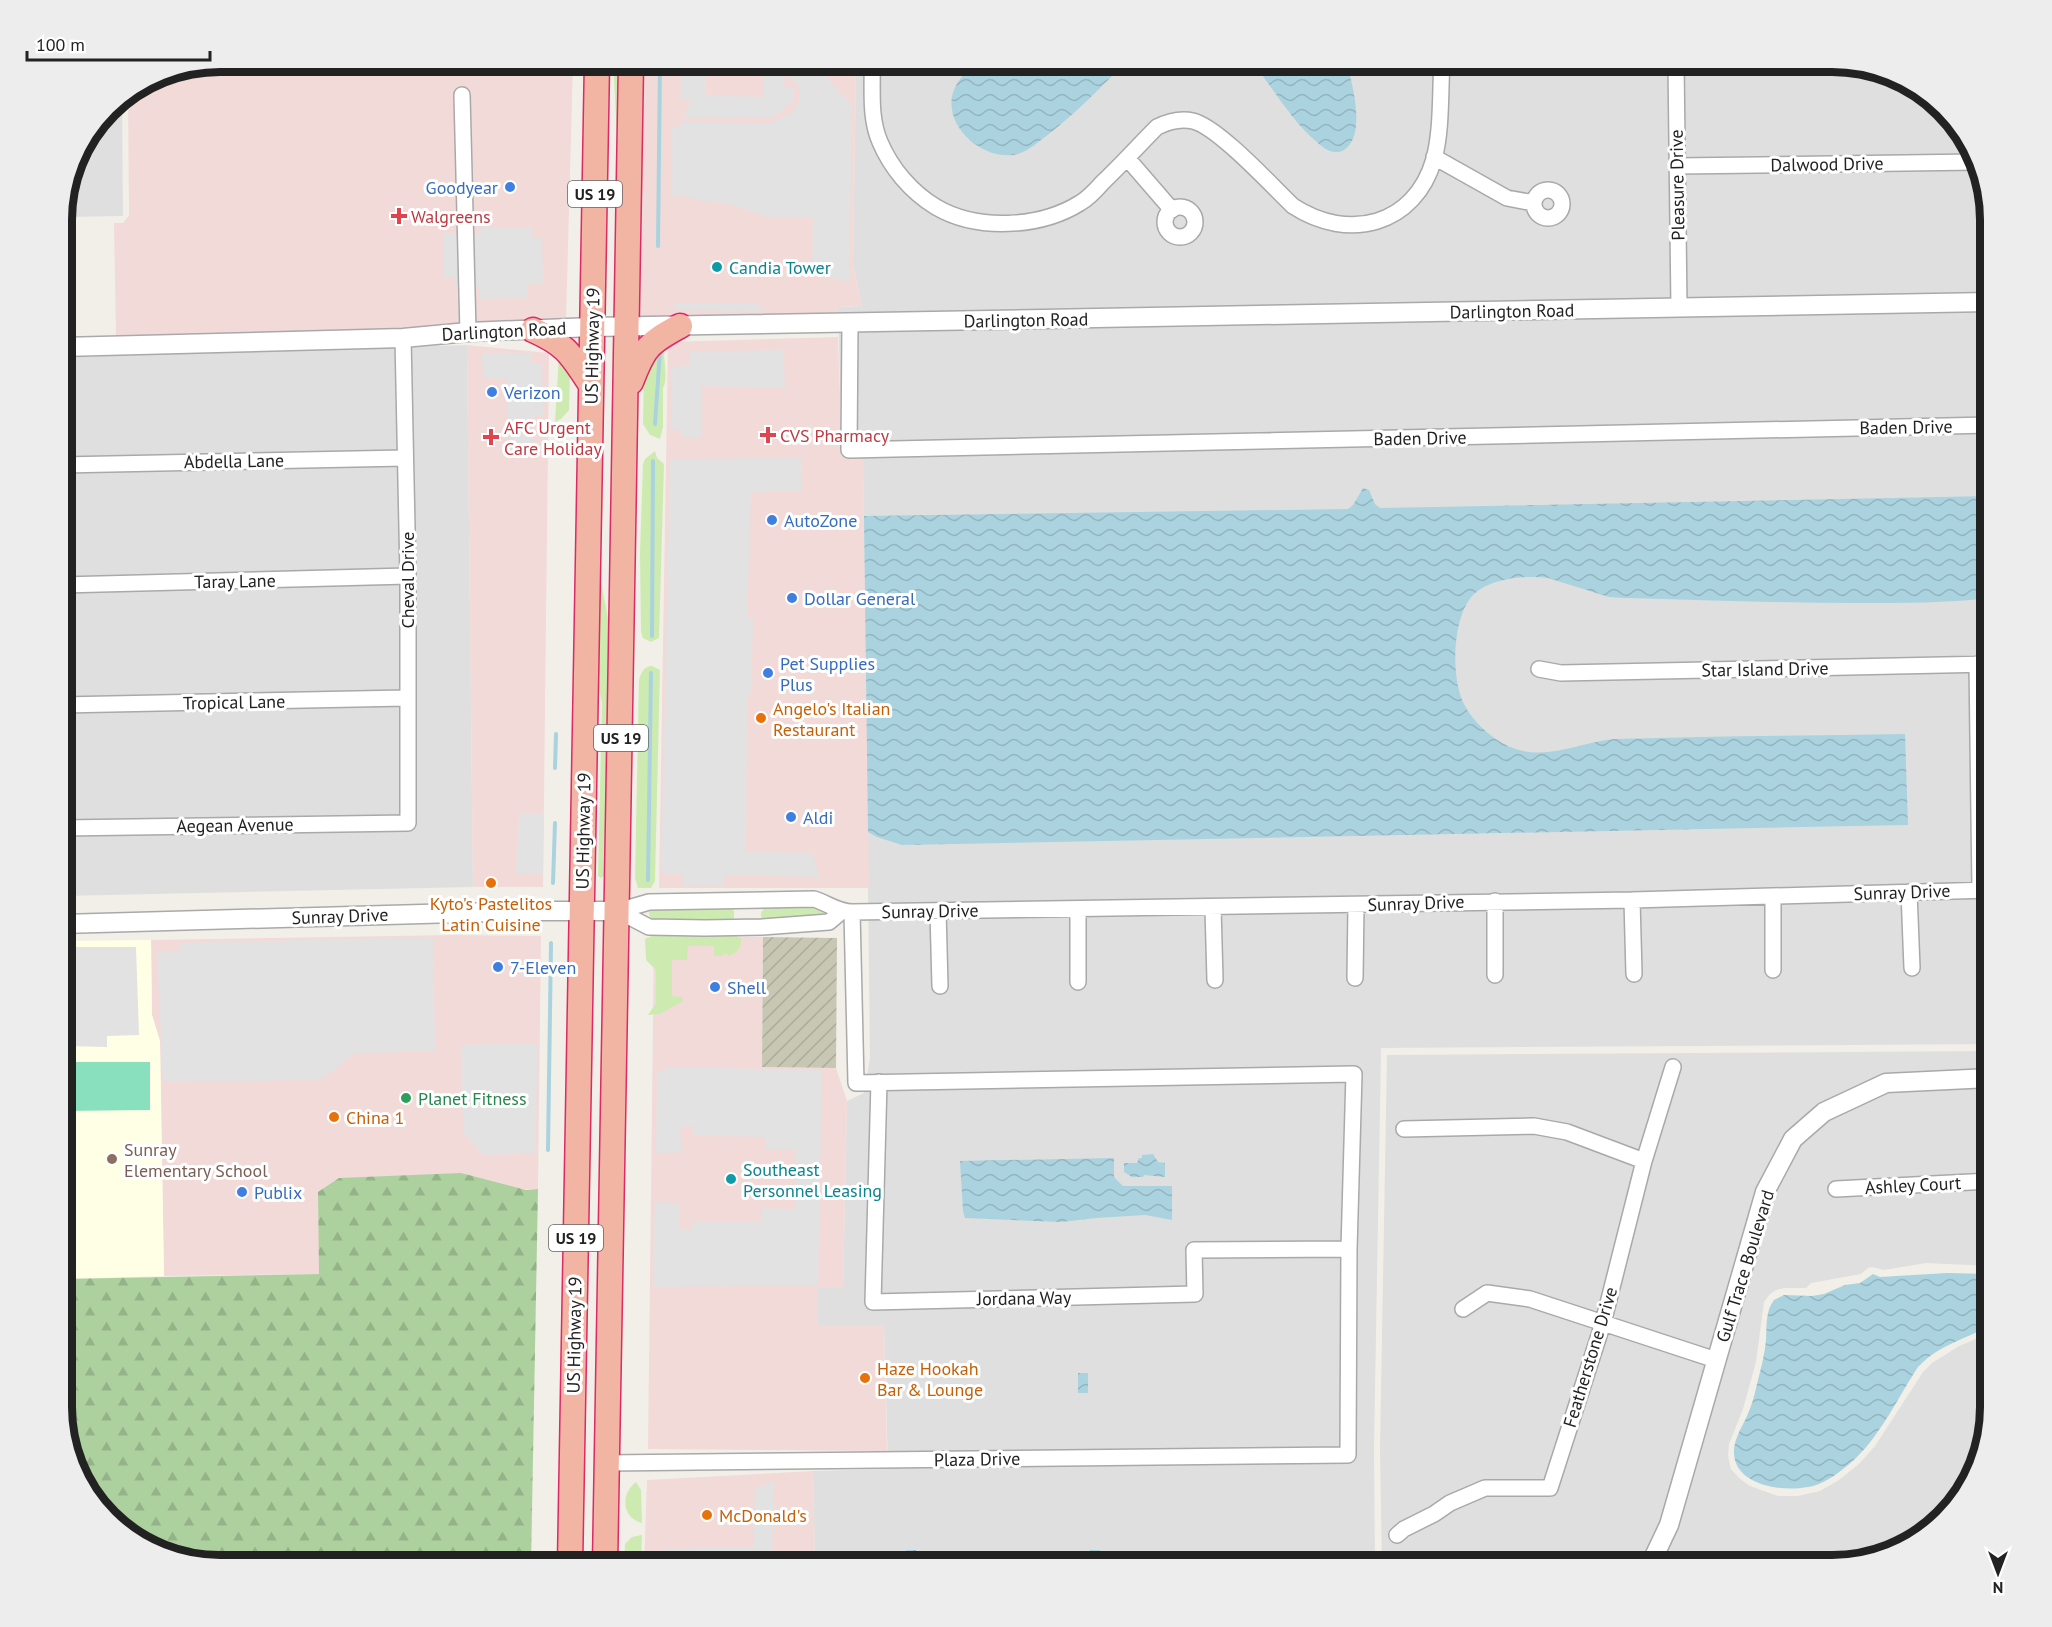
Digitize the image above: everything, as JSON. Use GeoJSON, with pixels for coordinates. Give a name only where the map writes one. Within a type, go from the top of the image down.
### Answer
{"type":"FeatureCollection","features":[{"type":"Feature","properties":{"kind":"highway","name":"US Highway 19"},"geometry":{"type":"LineString","coordinates":[[570,1555],[597,72]]}},
{"type":"Feature","properties":{"kind":"highway","name":"US Highway 19"},"geometry":{"type":"LineString","coordinates":[[605,1555],[631,72]]}},
{"type":"Feature","properties":{"kind":"highway"},"geometry":{"type":"LineString","coordinates":[[626,392],[641,356],[649,345],[680,326]]}},
{"type":"Feature","properties":{"kind":"highway"},"geometry":{"type":"LineString","coordinates":[[532,330],[554,339],[561,345],[591,385]]}},
{"type":"Feature","properties":{"kind":"highway"},"geometry":{"type":"LineString","coordinates":[[573,1405],[587,1462],[585,1555]]}},
{"type":"Feature","properties":{"kind":"street"},"geometry":{"type":"LineString","coordinates":[[872,72],[875,128],[889,161],[907,183],[926,199],[935,206],[959,217],[984,222],[1017,223],[1052,216],[1090,196],[1157,127],[1176,120],[1195,121],[1221,137],[1293,206],[1330,223],[1351,226],[1376,222],[1400,210],[1416,194],[1423,183],[1434,157],[1441,72]]}},
{"type":"Feature","properties":{"kind":"street","name":"Pleasure Drive"},"geometry":{"type":"LineString","coordinates":[[1676,72],[1679,308]]}},
{"type":"Feature","properties":{"kind":"street"},"geometry":{"type":"LineString","coordinates":[[462,95],[468,332]]}},
{"type":"Feature","properties":{"kind":"street"},"geometry":{"type":"LineString","coordinates":[[1434,157],[1507,198],[1534,203]]}},
{"type":"Feature","properties":{"kind":"street"},"geometry":{"type":"LineString","coordinates":[[1127,158],[1172,210]]}},
{"type":"Feature","properties":{"kind":"street","name":"Dalwood Drive"},"geometry":{"type":"LineString","coordinates":[[1677,166],[1968,162]]}},
{"type":"Feature","properties":{"kind":"street","name":"Darlington Road"},"geometry":{"type":"LineString","coordinates":[[72,347],[403,338],[468,332],[592,327],[1980,302]]}},
{"type":"Feature","properties":{"kind":"street","name":"Baden Drive"},"geometry":{"type":"LineString","coordinates":[[850,324],[849,450],[1980,425]]}},
{"type":"Feature","properties":{"kind":"street","name":"Cheval Drive"},"geometry":{"type":"LineString","coordinates":[[403,338],[408,576],[406,699],[408,823]]}},
{"type":"Feature","properties":{"kind":"street","name":"Abdella Lane"},"geometry":{"type":"LineString","coordinates":[[72,465],[405,458]]}},
{"type":"Feature","properties":{"kind":"street","name":"Taray Lane"},"geometry":{"type":"LineString","coordinates":[[72,585],[408,576]]}},
{"type":"Feature","properties":{"kind":"street","name":"Star Island Drive"},"geometry":{"type":"LineString","coordinates":[[1539,669],[1561,673],[1980,664]]}},
{"type":"Feature","properties":{"kind":"street","name":"Tropical Lane"},"geometry":{"type":"LineString","coordinates":[[72,705],[406,699]]}},
{"type":"Feature","properties":{"kind":"street","name":"Aegean Avenue"},"geometry":{"type":"LineString","coordinates":[[72,828],[408,823]]}},
{"type":"Feature","properties":{"kind":"street","name":"Sunray Drive"},"geometry":{"type":"LineString","coordinates":[[72,924],[618,910],[649,902],[814,899],[847,912],[1632,900],[1980,890]]}},
{"type":"Feature","properties":{"kind":"street"},"geometry":{"type":"LineString","coordinates":[[1909,892],[1912,968]]}},
{"type":"Feature","properties":{"kind":"street"},"geometry":{"type":"LineString","coordinates":[[1773,896],[1773,970]]}},
{"type":"Feature","properties":{"kind":"street"},"geometry":{"type":"LineString","coordinates":[[1632,900],[1634,974]]}},
{"type":"Feature","properties":{"kind":"street"},"geometry":{"type":"LineString","coordinates":[[1495,901],[1495,975]]}},
{"type":"Feature","properties":{"kind":"street"},"geometry":{"type":"LineString","coordinates":[[1355,978],[1356,905]]}},
{"type":"Feature","properties":{"kind":"street"},"geometry":{"type":"LineString","coordinates":[[1213,908],[1215,980]]}},
{"type":"Feature","properties":{"kind":"street","name":"Sunray Drive"},"geometry":{"type":"LineString","coordinates":[[618,910],[649,927],[705,928],[829,922],[847,912]]}},
{"type":"Feature","properties":{"kind":"street"},"geometry":{"type":"LineString","coordinates":[[1078,910],[1078,982]]}},
{"type":"Feature","properties":{"kind":"street"},"geometry":{"type":"LineString","coordinates":[[938,911],[940,986]]}},
{"type":"Feature","properties":{"kind":"street"},"geometry":{"type":"LineString","coordinates":[[847,912],[856,1083],[1354,1074],[1349,1249]]}},
{"type":"Feature","properties":{"kind":"street","name":"Featherstone Drive"},"geometry":{"type":"LineString","coordinates":[[1397,1535],[1450,1503],[1485,1488],[1550,1488],[1603,1323],[1644,1161],[1672,1067]]}},
{"type":"Feature","properties":{"kind":"street","name":"Gulf Trace Boulevard"},"geometry":{"type":"LineString","coordinates":[[1655,1555],[1669,1525],[1765,1192],[1792,1139],[1824,1112],[1886,1083],[1980,1078]]}},
{"type":"Feature","properties":{"kind":"street","name":"Jordana Way"},"geometry":{"type":"LineString","coordinates":[[879,1082],[873,1302],[1194,1294],[1194,1250],[1349,1249]]}},
{"type":"Feature","properties":{"kind":"street"},"geometry":{"type":"LineString","coordinates":[[1404,1128],[1534,1126],[1567,1132],[1644,1161]]}},
{"type":"Feature","properties":{"kind":"street","name":"Ashley Court"},"geometry":{"type":"LineString","coordinates":[[1836,1189],[1980,1182]]}},
{"type":"Feature","properties":{"kind":"street","name":"Plaza Drive"},"geometry":{"type":"LineString","coordinates":[[607,1463],[1348,1455],[1349,1249]]}},
{"type":"Feature","properties":{"kind":"street"},"geometry":{"type":"LineString","coordinates":[[1463,1309],[1487,1293],[1530,1299],[1716,1360]]}},
{"type":"Feature","properties":{"kind":"shaded area"},"geometry":{"type":"Polygon","coordinates":[[[220,72],[573,72],[566,321],[403,331],[116,338],[114,223],[123,223],[129,215],[128,105],[146,92],[182,77],[220,72]]]}},
{"type":"Feature","properties":{"kind":"shaded area"},"geometry":{"type":"Polygon","coordinates":[[[641,72],[856,72],[853,265],[862,306],[838,307],[838,316],[637,319],[641,72]]]}},
{"type":"Feature","properties":{"kind":"shaded area"},"geometry":{"type":"Polygon","coordinates":[[[681,72],[706,72],[705,95],[764,97],[764,72],[783,72],[784,88],[794,86],[794,100],[772,118],[684,117],[691,100],[680,99],[681,72]]]}},
{"type":"Feature","properties":{"kind":"shaded area"},"geometry":{"type":"Polygon","coordinates":[[[791,72],[822,72],[852,106],[849,283],[812,271],[813,218],[770,218],[726,203],[704,201],[681,195],[671,197],[672,128],[680,128],[681,122],[772,123],[792,112],[800,101],[800,88],[789,75],[791,72]]]}},
{"type":"Feature","properties":{"kind":"shaded area"},"geometry":{"type":"Polygon","coordinates":[[[856,72],[1841,72],[1888,83],[1922,103],[1937,115],[1949,130],[1969,164],[1979,201],[1980,220],[1980,1044],[1381,1048],[1374,1449],[1375,1555],[815,1555],[813,1471],[888,1469],[884,1325],[818,1326],[818,1288],[843,1287],[847,1101],[864,1093],[870,1058],[863,458],[842,457],[838,307],[862,306],[853,265],[856,72]]]}},
{"type":"Feature","properties":{"kind":"shaded area"},"geometry":{"type":"Polygon","coordinates":[[[122,110],[123,216],[72,217],[77,182],[87,155],[103,130],[122,110]]]}},
{"type":"Feature","properties":{"kind":"shaded area"},"geometry":{"type":"Polygon","coordinates":[[[480,227],[531,227],[531,238],[542,238],[543,284],[527,284],[527,298],[480,299],[479,287],[455,287],[455,277],[444,278],[444,233],[480,233],[480,227]]]}},
{"type":"Feature","properties":{"kind":"shaded area"},"geometry":{"type":"Polygon","coordinates":[[[673,303],[758,304],[761,311],[676,310],[673,303]]]}},
{"type":"Feature","properties":{"kind":"shaded area"},"geometry":{"type":"Polygon","coordinates":[[[838,337],[842,457],[863,457],[869,888],[659,888],[668,342],[838,337]]]}},
{"type":"Feature","properties":{"kind":"shaded area"},"geometry":{"type":"Polygon","coordinates":[[[467,345],[473,887],[72,896],[72,357],[467,345]]]}},
{"type":"Feature","properties":{"kind":"shaded area"},"geometry":{"type":"Polygon","coordinates":[[[467,345],[549,353],[543,887],[473,887],[467,345]]]}},
{"type":"Feature","properties":{"kind":"shaded area"},"geometry":{"type":"Polygon","coordinates":[[[783,350],[785,388],[701,386],[701,437],[681,437],[681,430],[671,429],[672,367],[689,366],[690,352],[783,350]]]}},
{"type":"Feature","properties":{"kind":"shaded area"},"geometry":{"type":"Polygon","coordinates":[[[482,353],[531,354],[532,364],[542,364],[543,415],[534,415],[533,449],[519,449],[518,443],[509,443],[507,379],[483,378],[482,353]]]}},
{"type":"Feature","properties":{"kind":"shaded area"},"geometry":{"type":"Polygon","coordinates":[[[802,458],[801,491],[751,492],[747,618],[753,619],[751,693],[747,693],[746,852],[812,853],[820,877],[725,875],[724,886],[684,885],[684,874],[661,874],[670,459],[802,458]]]}},
{"type":"Feature","properties":{"kind":"shaded area"},"geometry":{"type":"Polygon","coordinates":[[[519,813],[544,814],[543,874],[516,873],[519,813]]]}},
{"type":"Feature","properties":{"kind":"shaded area"},"geometry":{"type":"Polygon","coordinates":[[[455,935],[541,936],[538,1189],[318,1192],[320,1274],[164,1276],[160,1041],[152,1015],[151,940],[455,935]]]}},
{"type":"Feature","properties":{"kind":"shaded area"},"geometry":{"type":"Polygon","coordinates":[[[654,936],[763,937],[762,1067],[836,1068],[847,1101],[843,1288],[818,1288],[818,1325],[884,1325],[887,1451],[648,1449],[654,936]]]}},
{"type":"Feature","properties":{"kind":"shaded area"},"geometry":{"type":"Polygon","coordinates":[[[433,937],[435,1051],[355,1053],[321,1080],[163,1082],[157,951],[180,951],[180,943],[433,937]]]}},
{"type":"Feature","properties":{"kind":"shaded area"},"geometry":{"type":"Polygon","coordinates":[[[763,937],[837,938],[836,1068],[762,1067],[763,937]]]}},
{"type":"Feature","properties":{"kind":"shaded area","name":"Sunray Elementary School"},"geometry":{"type":"Polygon","coordinates":[[[151,940],[152,1015],[160,1041],[164,1276],[72,1279],[72,941],[151,940]]]}},
{"type":"Feature","properties":{"kind":"shaded area"},"geometry":{"type":"Polygon","coordinates":[[[72,947],[136,947],[139,1035],[107,1036],[107,1047],[72,1046],[72,947]]]}},
{"type":"Feature","properties":{"kind":"shaded area"},"geometry":{"type":"Polygon","coordinates":[[[538,1043],[535,1153],[483,1155],[463,1131],[461,1045],[538,1043]]]}},
{"type":"Feature","properties":{"kind":"shaded area"},"geometry":{"type":"Polygon","coordinates":[[[1980,1051],[1980,1071],[1886,1076],[1789,1134],[1663,1522],[1648,1555],[1382,1555],[1380,1449],[1387,1055],[1980,1051]]]}},
{"type":"Feature","properties":{"kind":"shaded area"},"geometry":{"type":"Polygon","coordinates":[[[666,1067],[822,1070],[818,1285],[653,1287],[655,1202],[680,1203],[679,1229],[692,1230],[693,1222],[761,1222],[762,1208],[795,1209],[796,1149],[766,1149],[766,1137],[693,1135],[694,1126],[680,1127],[683,1152],[656,1153],[657,1071],[666,1071],[666,1067]]]}},
{"type":"Feature","properties":{"kind":"shaded area"},"geometry":{"type":"Polygon","coordinates":[[[1980,1085],[1980,1266],[1926,1263],[1884,1270],[1872,1267],[1861,1274],[1811,1283],[1806,1288],[1784,1288],[1770,1294],[1764,1302],[1756,1362],[1743,1409],[1729,1444],[1728,1456],[1731,1469],[1750,1486],[1778,1496],[1798,1496],[1820,1491],[1859,1464],[1875,1446],[1923,1372],[1932,1363],[1959,1346],[1980,1337],[1979,1426],[1969,1463],[1955,1489],[1937,1512],[1906,1535],[1870,1550],[1832,1555],[1660,1555],[1771,1195],[1797,1144],[1828,1118],[1888,1090],[1980,1085]]]}},
{"type":"Feature","properties":{"kind":"shaded area"},"geometry":{"type":"Polygon","coordinates":[[[813,1471],[815,1555],[644,1555],[647,1480],[813,1471]]]}},
{"type":"Feature","properties":{"kind":"shaded area"},"geometry":{"type":"Polygon","coordinates":[[[774,1481],[772,1555],[661,1555],[661,1549],[753,1547],[755,1489],[774,1481]]]}},
{"type":"Feature","properties":{"kind":"green space"},"geometry":{"type":"Polygon","coordinates":[[[614,72],[622,72],[620,134],[617,134],[614,72]]]}},
{"type":"Feature","properties":{"kind":"green space"},"geometry":{"type":"Polygon","coordinates":[[[661,349],[664,351],[666,376],[663,388],[663,427],[660,439],[650,435],[643,424],[644,366],[661,349]]]}},
{"type":"Feature","properties":{"kind":"green space"},"geometry":{"type":"Polygon","coordinates":[[[559,355],[570,372],[569,410],[555,422],[559,355]]]}},
{"type":"Feature","properties":{"kind":"green space"},"geometry":{"type":"Polygon","coordinates":[[[655,451],[657,458],[664,464],[659,638],[651,642],[643,638],[641,631],[640,553],[643,464],[645,459],[655,451]]]}},
{"type":"Feature","properties":{"kind":"green space"},"geometry":{"type":"Polygon","coordinates":[[[599,571],[609,623],[605,855],[604,876],[601,878],[598,876],[602,703],[595,671],[599,571]]]}},
{"type":"Feature","properties":{"kind":"green space"},"geometry":{"type":"Polygon","coordinates":[[[652,666],[660,670],[655,881],[651,888],[638,888],[635,878],[639,680],[642,672],[652,666]]]}},
{"type":"Feature","properties":{"kind":"green space"},"geometry":{"type":"Polygon","coordinates":[[[730,907],[734,911],[734,918],[725,922],[652,919],[649,912],[653,909],[730,907]]]}},
{"type":"Feature","properties":{"kind":"green space"},"geometry":{"type":"Polygon","coordinates":[[[766,907],[825,907],[829,915],[763,920],[761,916],[766,907]]]}},
{"type":"Feature","properties":{"kind":"green space"},"geometry":{"type":"Polygon","coordinates":[[[656,934],[735,935],[741,939],[741,945],[734,954],[728,956],[728,954],[723,954],[723,956],[714,956],[714,946],[688,946],[687,960],[672,960],[672,996],[682,997],[683,1001],[660,1014],[648,1015],[656,1003],[656,970],[646,960],[645,939],[656,934]]]}},
{"type":"Feature","properties":{"kind":"green space"},"geometry":{"type":"Polygon","coordinates":[[[72,1062],[150,1062],[150,1110],[72,1111],[72,1062]]]}},
{"type":"Feature","properties":{"kind":"green space"},"geometry":{"type":"Polygon","coordinates":[[[461,1173],[526,1190],[538,1189],[531,1555],[211,1555],[191,1552],[164,1544],[138,1530],[109,1504],[87,1472],[77,1445],[72,1416],[72,1279],[319,1274],[318,1192],[339,1178],[461,1173]]]}},
{"type":"Feature","properties":{"kind":"green space"},"geometry":{"type":"Polygon","coordinates":[[[636,1482],[641,1490],[642,1523],[630,1516],[626,1505],[627,1493],[636,1482]]]}},
{"type":"Feature","properties":{"kind":"green space"},"geometry":{"type":"Polygon","coordinates":[[[642,1535],[641,1555],[624,1555],[625,1544],[632,1537],[642,1535]]]}},
{"type":"Feature","properties":{"kind":"water"},"geometry":{"type":"Polygon","coordinates":[[[966,72],[1116,72],[1049,134],[1018,154],[1006,155],[981,148],[971,141],[955,121],[952,96],[966,72]]]}},
{"type":"Feature","properties":{"kind":"water"},"geometry":{"type":"Polygon","coordinates":[[[1259,72],[1348,72],[1356,108],[1356,121],[1351,143],[1344,150],[1335,152],[1328,150],[1309,135],[1259,72]]]}},
{"type":"Feature","properties":{"kind":"water"},"geometry":{"type":"Polygon","coordinates":[[[1363,488],[1369,490],[1375,504],[1380,508],[1980,496],[1980,599],[1940,602],[1858,603],[1624,598],[1609,597],[1548,578],[1529,577],[1499,581],[1481,589],[1474,594],[1461,617],[1455,665],[1460,695],[1469,713],[1480,726],[1508,746],[1528,752],[1540,752],[1614,739],[1905,734],[1908,825],[902,845],[868,832],[864,516],[1348,509],[1363,488]]]}},
{"type":"Feature","properties":{"kind":"water"},"geometry":{"type":"Polygon","coordinates":[[[1153,1154],[1158,1162],[1165,1163],[1165,1177],[1144,1175],[1143,1177],[1132,1177],[1124,1172],[1124,1163],[1137,1163],[1142,1155],[1153,1154]]]}},
{"type":"Feature","properties":{"kind":"water"},"geometry":{"type":"Polygon","coordinates":[[[1114,1158],[1114,1177],[1123,1186],[1172,1186],[1172,1220],[1145,1215],[1061,1222],[965,1218],[960,1161],[1114,1158]]]}},
{"type":"Feature","properties":{"kind":"water"},"geometry":{"type":"Polygon","coordinates":[[[1947,1273],[1980,1274],[1980,1330],[1926,1359],[1918,1367],[1874,1438],[1856,1458],[1829,1479],[1808,1487],[1795,1488],[1768,1486],[1755,1482],[1737,1466],[1734,1448],[1754,1398],[1765,1349],[1768,1314],[1774,1300],[1784,1295],[1824,1294],[1845,1285],[1860,1283],[1873,1274],[1880,1277],[1947,1273]]]}},
{"type":"Feature","properties":{"kind":"water"},"geometry":{"type":"Polygon","coordinates":[[[1078,1373],[1088,1373],[1088,1393],[1078,1393],[1078,1373]]]}},
{"type":"Feature","properties":{"kind":"water"},"geometry":{"type":"Polygon","coordinates":[[[906,1550],[916,1550],[916,1555],[906,1555],[906,1550]]]}},
{"type":"Feature","properties":{"kind":"water"},"geometry":{"type":"Polygon","coordinates":[[[1090,1550],[1100,1550],[1100,1555],[1090,1555],[1090,1550]]]}},
{"type":"Feature","properties":{"kind":"waterway"},"geometry":{"type":"LineString","coordinates":[[658,246],[660,72]]}},
{"type":"Feature","properties":{"kind":"waterway"},"geometry":{"type":"LineString","coordinates":[[655,424],[660,351]]}},
{"type":"Feature","properties":{"kind":"waterway"},"geometry":{"type":"LineString","coordinates":[[652,636],[653,461]]}},
{"type":"Feature","properties":{"kind":"waterway"},"geometry":{"type":"LineString","coordinates":[[648,880],[651,673]]}},
{"type":"Feature","properties":{"kind":"waterway"},"geometry":{"type":"LineString","coordinates":[[555,768],[556,734]]}},
{"type":"Feature","properties":{"kind":"waterway"},"geometry":{"type":"LineString","coordinates":[[553,883],[555,823]]}},
{"type":"Feature","properties":{"kind":"waterway"},"geometry":{"type":"LineString","coordinates":[[548,1150],[551,943]]}},
{"type":"Feature","properties":{"kind":"place","name":"Goodyear"},"geometry":{"type":"Point","coordinates":[510,187]}},
{"type":"Feature","properties":{"kind":"place","name":"Walgreens"},"geometry":{"type":"Point","coordinates":[399,216]}},
{"type":"Feature","properties":{"kind":"place","name":"Candia Tower"},"geometry":{"type":"Point","coordinates":[717,267]}},
{"type":"Feature","properties":{"kind":"place","name":"Verizon"},"geometry":{"type":"Point","coordinates":[492,392]}},
{"type":"Feature","properties":{"kind":"place","name":"CVS Pharmacy"},"geometry":{"type":"Point","coordinates":[768,435]}},
{"type":"Feature","properties":{"kind":"place","name":"AFC Urgent Care Holiday"},"geometry":{"type":"Point","coordinates":[491,437]}},
{"type":"Feature","properties":{"kind":"place","name":"AutoZone"},"geometry":{"type":"Point","coordinates":[772,520]}},
{"type":"Feature","properties":{"kind":"place","name":"Dollar General"},"geometry":{"type":"Point","coordinates":[792,598]}},
{"type":"Feature","properties":{"kind":"place","name":"Pet Supplies Plus"},"geometry":{"type":"Point","coordinates":[768,673]}},
{"type":"Feature","properties":{"kind":"place","name":"Angelo's Italian Restaurant"},"geometry":{"type":"Point","coordinates":[761,718]}},
{"type":"Feature","properties":{"kind":"place","name":"Aldi"},"geometry":{"type":"Point","coordinates":[791,817]}},
{"type":"Feature","properties":{"kind":"place","name":"Kyto's Pastelitos Latin Cuisine"},"geometry":{"type":"Point","coordinates":[491,883]}},
{"type":"Feature","properties":{"kind":"place","name":"7-Eleven"},"geometry":{"type":"Point","coordinates":[498,967]}},
{"type":"Feature","properties":{"kind":"place","name":"Shell"},"geometry":{"type":"Point","coordinates":[715,987]}},
{"type":"Feature","properties":{"kind":"place","name":"Planet Fitness"},"geometry":{"type":"Point","coordinates":[406,1098]}},
{"type":"Feature","properties":{"kind":"place","name":"China 1"},"geometry":{"type":"Point","coordinates":[334,1117]}},
{"type":"Feature","properties":{"kind":"place","name":"Sunray Elementary School"},"geometry":{"type":"Point","coordinates":[112,1159]}},
{"type":"Feature","properties":{"kind":"place","name":"Southeast Personnel Leasing"},"geometry":{"type":"Point","coordinates":[731,1179]}},
{"type":"Feature","properties":{"kind":"place","name":"Publix"},"geometry":{"type":"Point","coordinates":[242,1192]}},
{"type":"Feature","properties":{"kind":"place","name":"Haze Hookah Bar & Lounge"},"geometry":{"type":"Point","coordinates":[865,1378]}},
{"type":"Feature","properties":{"kind":"place","name":"McDonald's"},"geometry":{"type":"Point","coordinates":[707,1515]}}]}
